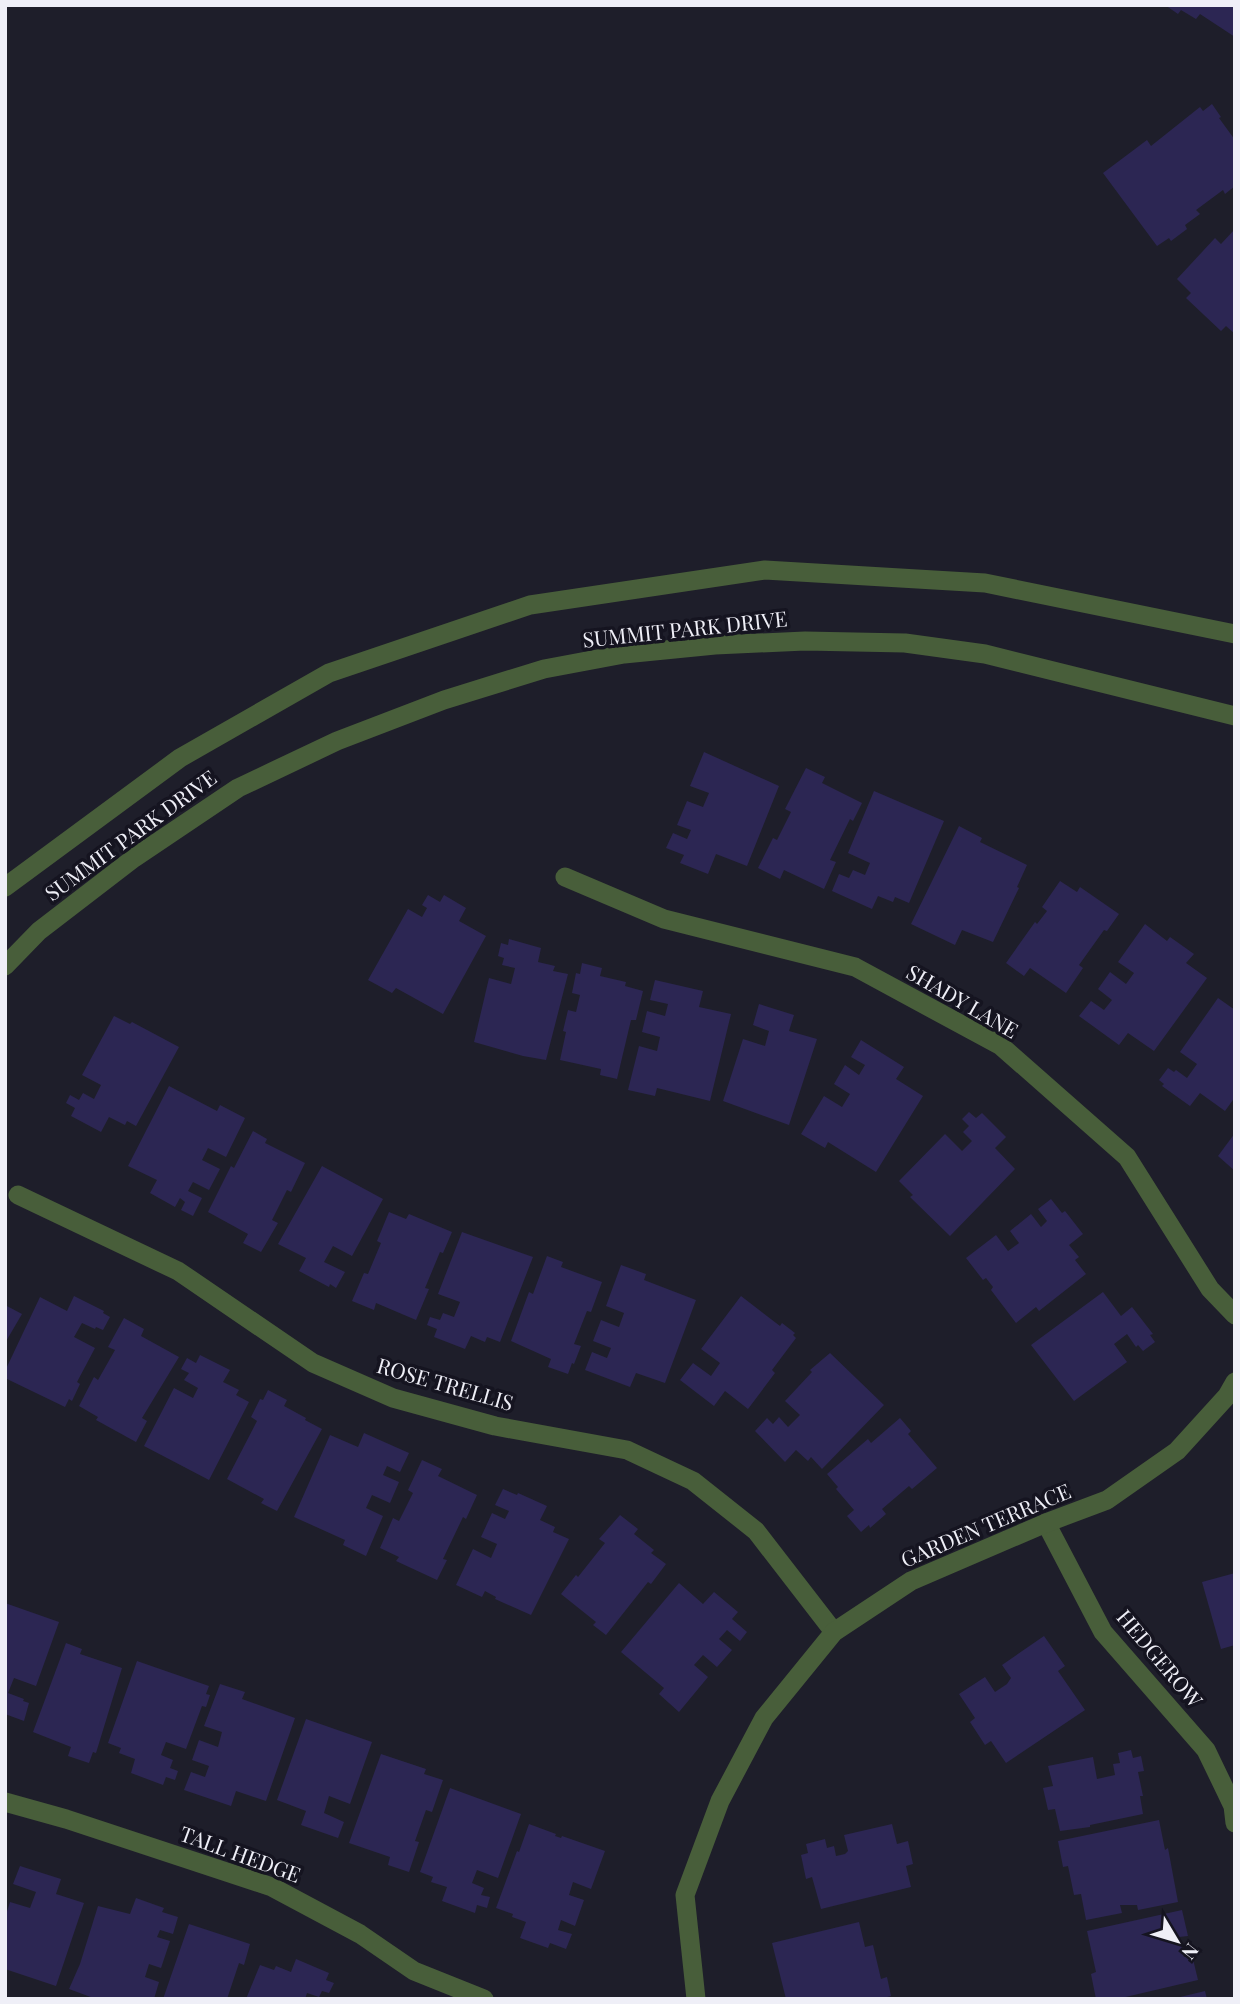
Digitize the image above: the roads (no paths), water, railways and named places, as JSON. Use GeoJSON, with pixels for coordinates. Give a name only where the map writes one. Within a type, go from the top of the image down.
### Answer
{"type":"FeatureCollection","features":[{"type":"Feature","properties":{"kind":"street","name":"SUMMIT PARK DRIVE"},"geometry":{"type":"LineString","coordinates":[[5,887],[180,758],[329,673],[530,605],[765,570],[985,583],[1235,634]]}},
{"type":"Feature","properties":{"kind":"street","name":"SUMMIT PARK DRIVE"},"geometry":{"type":"LineString","coordinates":[[5,966],[39,931],[134,858],[239,788],[337,741],[444,700],[544,669],[624,654],[715,645],[806,641],[905,643],[985,654],[1235,716]]}},
{"type":"Feature","properties":{"kind":"street","name":"SHADY LANE"},"geometry":{"type":"LineString","coordinates":[[565,877],[664,919],[855,967],[1001,1046],[1127,1157],[1210,1289],[1235,1315]]}},
{"type":"Feature","properties":{"kind":"street","name":"ROSE TRELLIS"},"geometry":{"type":"LineString","coordinates":[[18,1195],[178,1271],[313,1363],[393,1398],[495,1426],[627,1450],[693,1481],[756,1531],[834,1632]]}},
{"type":"Feature","properties":{"kind":"street","name":"GARDEN TERRACE"},"geometry":{"type":"LineString","coordinates":[[696,1999],[685,1895],[720,1801],[764,1718],[834,1632],[911,1581],[1107,1500],[1177,1451],[1227,1396],[1235,1382]]}},
{"type":"Feature","properties":{"kind":"street","name":"HEDGEROW"},"geometry":{"type":"LineString","coordinates":[[1046,1523],[1102,1632],[1206,1750],[1233,1806],[1235,1824]]}},
{"type":"Feature","properties":{"kind":"street","name":"TALL HEDGE"},"geometry":{"type":"LineString","coordinates":[[5,1802],[66,1819],[272,1887],[360,1934],[414,1971],[484,1999]]}}]}
